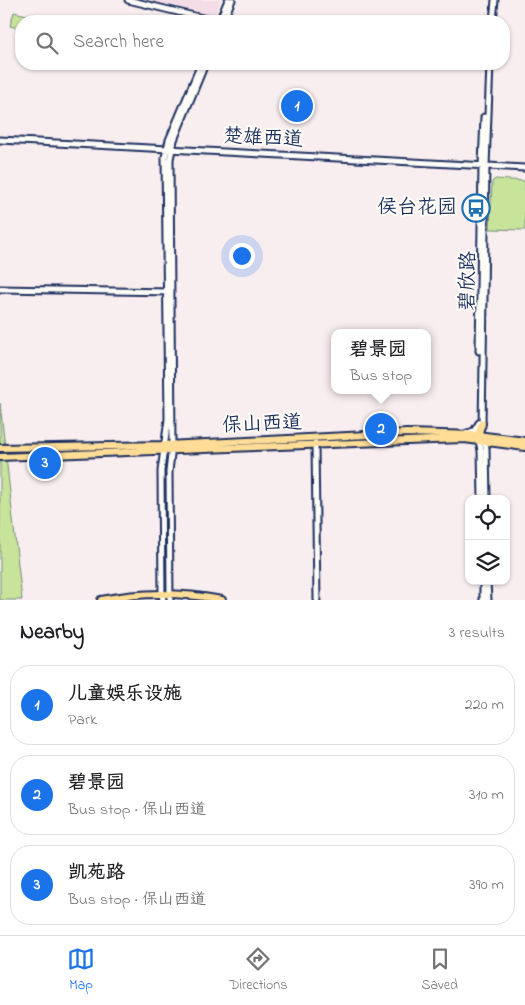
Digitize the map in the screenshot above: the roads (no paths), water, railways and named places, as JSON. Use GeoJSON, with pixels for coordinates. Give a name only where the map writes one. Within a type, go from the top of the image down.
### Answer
{"type":"FeatureCollection","features":[{"type":"Feature","properties":{"kind":"main road"},"geometry":{"type":"LineString","coordinates":[[481,433],[487,432],[498,440],[525,441]]}},
{"type":"Feature","properties":{"kind":"main road","name":"保山西道"},"geometry":{"type":"LineString","coordinates":[[0,457],[169,448],[464,437],[481,433]]}},
{"type":"Feature","properties":{"kind":"main road"},"geometry":{"type":"LineString","coordinates":[[481,433],[498,440],[525,447]]}},
{"type":"Feature","properties":{"kind":"main road","name":"保山西道"},"geometry":{"type":"LineString","coordinates":[[0,448],[169,448]]}},
{"type":"Feature","properties":{"kind":"main road"},"geometry":{"type":"LineString","coordinates":[[101,600],[130,595],[170,597],[189,595],[222,600]]}},
{"type":"Feature","properties":{"kind":"street"},"geometry":{"type":"LineString","coordinates":[[128,0],[190,15]]}},
{"type":"Feature","properties":{"kind":"street"},"geometry":{"type":"LineString","coordinates":[[222,15],[230,0]]}},
{"type":"Feature","properties":{"kind":"street"},"geometry":{"type":"LineString","coordinates":[[225,15],[230,0]]}},
{"type":"Feature","properties":{"kind":"street"},"geometry":{"type":"LineString","coordinates":[[492,15],[493,0]]}},
{"type":"Feature","properties":{"kind":"street"},"geometry":{"type":"LineString","coordinates":[[170,597],[169,148],[199,70]]}},
{"type":"Feature","properties":{"kind":"street"},"geometry":{"type":"LineString","coordinates":[[169,148],[202,70]]}},
{"type":"Feature","properties":{"kind":"street","name":"碧欣路"},"geometry":{"type":"LineString","coordinates":[[482,495],[483,166],[489,70]]}},
{"type":"Feature","properties":{"kind":"street","name":"楚雄西道"},"geometry":{"type":"LineString","coordinates":[[0,140],[525,168]]}},
{"type":"Feature","properties":{"kind":"street"},"geometry":{"type":"LineString","coordinates":[[0,289],[169,292]]}},
{"type":"Feature","properties":{"kind":"street"},"geometry":{"type":"LineString","coordinates":[[464,437],[474,431],[481,433]]}},
{"type":"Feature","properties":{"kind":"street","name":"碧欣路"},"geometry":{"type":"LineString","coordinates":[[481,433],[486,448],[487,495]]}},
{"type":"Feature","properties":{"kind":"street"},"geometry":{"type":"LineString","coordinates":[[315,442],[317,600]]}},
{"type":"Feature","properties":{"kind":"street"},"geometry":{"type":"LineString","coordinates":[[162,597],[161,471],[169,448]]}},
{"type":"Feature","properties":{"kind":"street"},"geometry":{"type":"LineString","coordinates":[[483,585],[484,600]]}},
{"type":"Feature","properties":{"kind":"street"},"geometry":{"type":"LineString","coordinates":[[487,585],[488,600]]}},
{"type":"Feature","properties":{"kind":"place","name":"儿童娱乐设施"},"geometry":{"type":"Point","coordinates":[297,106]}},
{"type":"Feature","properties":{"kind":"place","name":"侯台花园"},"geometry":{"type":"Point","coordinates":[476,208]}},
{"type":"Feature","properties":{"kind":"place","name":"碧景园"},"geometry":{"type":"Point","coordinates":[381,429]}},
{"type":"Feature","properties":{"kind":"place","name":"凯苑路"},"geometry":{"type":"Point","coordinates":[45,463]}}]}
